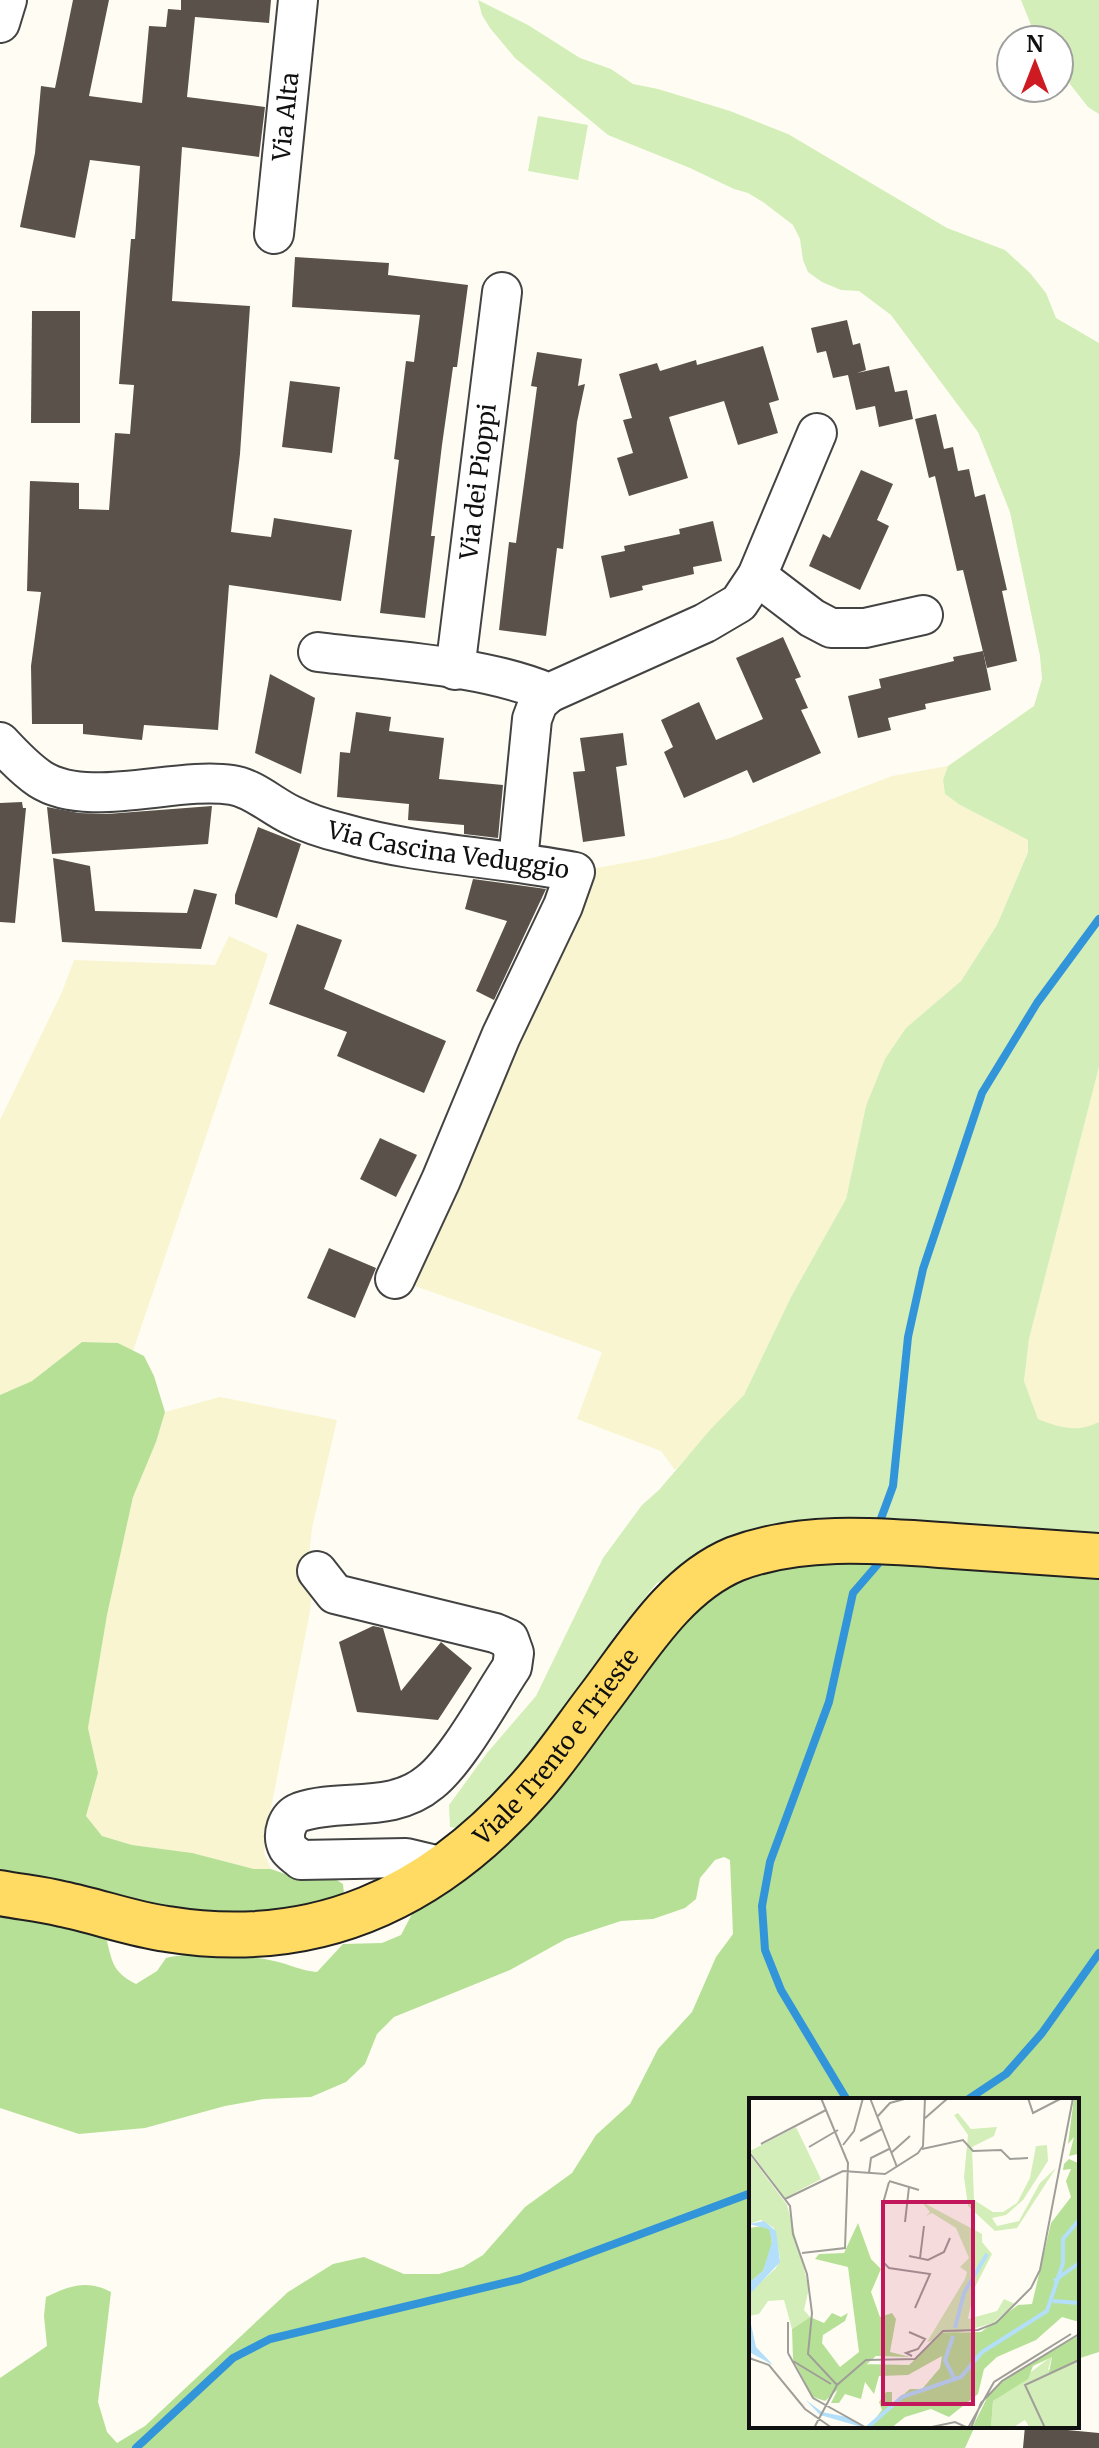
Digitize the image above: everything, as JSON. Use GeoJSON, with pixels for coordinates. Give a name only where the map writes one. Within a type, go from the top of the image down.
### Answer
{"type":"FeatureCollection","features":[{"type":"Feature","properties":{"kind":"main road","name":"Viale Trento e Trieste"},"geometry":{"type":"LineString","coordinates":[[0,1893],[60,1903],[166,1929],[241,1936],[300,1931],[325,1925],[430,1878],[466,1850],[530,1788],[665,1612],[710,1573],[732,1561],[761,1550],[796,1543],[833,1542],[909,1543],[1099,1556]]}},
{"type":"Feature","properties":{"kind":"street"},"geometry":{"type":"LineString","coordinates":[[0,23],[7,0]]}},
{"type":"Feature","properties":{"kind":"street","name":"Via Alta"},"geometry":{"type":"LineString","coordinates":[[274,234],[298,0]]}},
{"type":"Feature","properties":{"kind":"street","name":"Via dei Pioppi"},"geometry":{"type":"LineString","coordinates":[[455,670],[502,292]]}},
{"type":"Feature","properties":{"kind":"street"},"geometry":{"type":"LineString","coordinates":[[518,861],[532,719],[538,703],[549,693],[705,623],[739,603],[757,576],[817,433]]}},
{"type":"Feature","properties":{"kind":"street"},"geometry":{"type":"LineString","coordinates":[[757,576],[812,618],[831,628],[865,628],[923,615]]}},
{"type":"Feature","properties":{"kind":"street"},"geometry":{"type":"LineString","coordinates":[[318,652],[396,660],[524,682],[549,693]]}},
{"type":"Feature","properties":{"kind":"street","name":"Via Cascina Veduggio"},"geometry":{"type":"LineString","coordinates":[[0,742],[42,780],[72,791],[124,791],[204,783],[235,785],[290,815],[343,834],[397,846],[474,858],[518,861],[575,872],[563,906],[501,1036],[441,1180],[395,1279]]}},
{"type":"Feature","properties":{"kind":"street"},"geometry":{"type":"LineString","coordinates":[[317,1571],[335,1594],[509,1639],[514,1653],[512,1667],[451,1759],[431,1782],[409,1795],[377,1803],[297,1813],[288,1822],[284,1837],[288,1850],[301,1860],[406,1858],[444,1867]]}},
{"type":"Feature","properties":{"kind":"shaded area"},"geometry":{"type":"Polygon","coordinates":[[[948,766],[943,780],[945,794],[1028,840],[1028,851],[997,925],[961,981],[906,1028],[866,1106],[846,1199],[791,1297],[744,1395],[675,1470],[661,1451],[577,1419],[602,1352],[395,1279],[575,872],[652,858],[730,838],[892,776],[948,766]]]}},
{"type":"Feature","properties":{"kind":"shaded area"},"geometry":{"type":"Polygon","coordinates":[[[229,936],[268,954],[133,1351],[118,1343],[82,1342],[32,1381],[0,1395],[0,1120],[62,992],[74,960],[215,965],[229,936]]]}},
{"type":"Feature","properties":{"kind":"shaded area"},"geometry":{"type":"Polygon","coordinates":[[[1099,1067],[1099,1422],[1085,1429],[1058,1428],[1038,1419],[1024,1381],[1029,1339],[1099,1067]]]}},
{"type":"Feature","properties":{"kind":"shaded area"},"geometry":{"type":"Polygon","coordinates":[[[220,1397],[337,1420],[312,1528],[310,1612],[268,1823],[264,1853],[271,1869],[254,1869],[191,1853],[132,1845],[102,1836],[86,1816],[98,1773],[88,1728],[107,1615],[133,1497],[165,1412],[220,1397]]]}},
{"type":"Feature","properties":{"kind":"green space"},"geometry":{"type":"Polygon","coordinates":[[[478,0],[528,25],[580,58],[611,69],[633,84],[730,111],[788,134],[947,228],[1005,250],[1046,293],[1056,318],[1099,343],[1099,1067],[1029,1339],[1024,1381],[1038,1419],[1069,1428],[1099,1422],[1099,1532],[1068,1537],[975,1529],[915,1519],[828,1519],[736,1534],[656,1584],[616,1634],[545,1740],[468,1830],[450,1827],[449,1805],[487,1753],[536,1696],[603,1558],[642,1505],[744,1395],[791,1297],[846,1199],[866,1106],[885,1059],[906,1028],[961,981],[997,925],[1028,852],[1028,840],[960,805],[945,794],[943,780],[948,766],[1034,706],[1042,679],[1010,512],[978,432],[891,315],[859,291],[841,290],[808,272],[800,239],[793,225],[763,202],[608,135],[515,58],[490,28],[478,0]]]}},
{"type":"Feature","properties":{"kind":"green space"},"geometry":{"type":"Polygon","coordinates":[[[1021,0],[1099,0],[1099,114],[1088,107],[1075,90],[1075,24],[1031,24],[1021,0]]]}},
{"type":"Feature","properties":{"kind":"green space"},"geometry":{"type":"Polygon","coordinates":[[[538,116],[588,125],[578,180],[528,171],[538,116]]]}},
{"type":"Feature","properties":{"kind":"green space"},"geometry":{"type":"Polygon","coordinates":[[[82,1342],[118,1343],[144,1356],[165,1412],[133,1497],[107,1615],[88,1728],[98,1773],[86,1816],[102,1836],[132,1845],[192,1853],[254,1869],[271,1869],[293,1877],[335,1879],[343,1884],[344,1894],[336,1899],[301,1910],[191,1915],[0,1877],[0,1395],[32,1381],[82,1342]]]}},
{"type":"Feature","properties":{"kind":"green space"},"geometry":{"type":"Polygon","coordinates":[[[838,1557],[1099,1572],[1099,2352],[1079,2358],[1079,2098],[749,2098],[749,2428],[974,2428],[965,2448],[0,2448],[0,2378],[47,2346],[46,2297],[62,2290],[86,2285],[111,2292],[98,2402],[107,2432],[117,2443],[145,2426],[288,2292],[333,2264],[364,2257],[404,2274],[439,2274],[463,2267],[483,2255],[525,2207],[572,2173],[596,2135],[630,2104],[658,2049],[692,2012],[716,1957],[733,1934],[730,1860],[724,1857],[715,1860],[700,1878],[696,1899],[685,1908],[653,1919],[621,1921],[566,1939],[510,1970],[394,2017],[377,2034],[365,2064],[346,2082],[311,2097],[264,2099],[225,2106],[145,2128],[79,2134],[0,2108],[0,1913],[106,1937],[118,1970],[136,1984],[157,1971],[166,1958],[191,1955],[249,1957],[317,1972],[343,1944],[382,1943],[401,1935],[412,1914],[423,1903],[496,1856],[702,1598],[751,1574],[838,1557]]]}},
{"type":"Feature","properties":{"kind":"building"},"geometry":{"type":"Polygon","coordinates":[[[73,0],[109,0],[89,96],[142,103],[149,26],[166,27],[168,9],[181,10],[181,0],[271,0],[269,23],[195,17],[187,97],[265,107],[259,157],[182,147],[172,301],[250,306],[240,454],[231,532],[271,537],[274,518],[352,530],[341,601],[229,585],[218,730],[144,725],[142,740],[83,734],[83,724],[32,724],[31,666],[41,592],[27,591],[30,481],[79,483],[79,509],[109,510],[115,433],[130,434],[134,385],[119,384],[140,166],[90,160],[75,238],[20,227],[35,153],[41,86],[55,88],[73,0]]]}},
{"type":"Feature","properties":{"kind":"building"},"geometry":{"type":"Polygon","coordinates":[[[295,257],[389,263],[388,275],[468,285],[442,445],[425,618],[380,613],[399,460],[394,459],[406,361],[414,362],[420,315],[292,307],[295,257]]]}},
{"type":"Feature","properties":{"kind":"building"},"geometry":{"type":"Polygon","coordinates":[[[32,311],[80,311],[80,423],[31,423],[32,311]]]}},
{"type":"Feature","properties":{"kind":"building"},"geometry":{"type":"Polygon","coordinates":[[[847,320],[853,345],[860,343],[866,370],[857,373],[889,366],[895,392],[907,390],[913,419],[879,427],[875,406],[856,410],[848,375],[833,378],[826,351],[817,353],[811,328],[847,320]]]}},
{"type":"Feature","properties":{"kind":"building"},"geometry":{"type":"Polygon","coordinates":[[[763,346],[779,400],[769,403],[778,433],[738,445],[724,401],[669,417],[688,478],[629,496],[617,458],[633,453],[623,420],[632,418],[619,374],[657,363],[660,371],[696,360],[697,365],[763,346]]]}},
{"type":"Feature","properties":{"kind":"building"},"geometry":{"type":"Polygon","coordinates":[[[537,352],[582,359],[578,386],[585,384],[577,422],[563,549],[557,548],[546,636],[499,630],[509,542],[516,543],[537,387],[531,386],[537,352]]]}},
{"type":"Feature","properties":{"kind":"building"},"geometry":{"type":"Polygon","coordinates":[[[290,381],[340,387],[332,453],[282,447],[290,381]]]}},
{"type":"Feature","properties":{"kind":"building"},"geometry":{"type":"Polygon","coordinates":[[[936,414],[944,449],[953,447],[958,471],[969,469],[975,497],[985,494],[1007,590],[1002,591],[1017,661],[987,668],[963,570],[957,571],[935,476],[929,478],[915,419],[936,414]]]}},
{"type":"Feature","properties":{"kind":"building"},"geometry":{"type":"Polygon","coordinates":[[[861,470],[893,484],[877,520],[889,526],[860,590],[809,566],[823,534],[830,538],[861,470]]]}},
{"type":"Feature","properties":{"kind":"building"},"geometry":{"type":"Polygon","coordinates":[[[713,521],[722,561],[693,567],[694,574],[642,586],[643,590],[610,598],[601,556],[625,551],[624,546],[680,534],[679,529],[713,521]]]}},
{"type":"Feature","properties":{"kind":"building"},"geometry":{"type":"Polygon","coordinates":[[[783,637],[801,677],[795,679],[808,708],[801,710],[821,753],[753,783],[747,770],[684,798],[664,752],[673,747],[661,720],[699,702],[716,740],[763,719],[736,658],[783,637]]]}},
{"type":"Feature","properties":{"kind":"building"},"geometry":{"type":"Polygon","coordinates":[[[983,651],[991,690],[925,704],[926,709],[888,718],[891,730],[858,738],[848,696],[881,688],[879,679],[983,651]]]}},
{"type":"Feature","properties":{"kind":"building"},"geometry":{"type":"Polygon","coordinates":[[[270,674],[315,698],[301,774],[255,753],[270,674]]]}},
{"type":"Feature","properties":{"kind":"building"},"geometry":{"type":"Polygon","coordinates":[[[356,712],[391,717],[389,731],[444,738],[439,779],[503,785],[498,838],[464,834],[464,825],[408,820],[409,804],[337,797],[340,752],[350,753],[356,712]]]}},
{"type":"Feature","properties":{"kind":"building"},"geometry":{"type":"Polygon","coordinates":[[[623,733],[627,765],[616,767],[625,836],[583,842],[573,772],[585,771],[580,738],[623,733]]]}},
{"type":"Feature","properties":{"kind":"building"},"geometry":{"type":"Polygon","coordinates":[[[22,802],[23,808],[26,808],[15,923],[0,922],[0,803],[22,802]]]}},
{"type":"Feature","properties":{"kind":"building"},"geometry":{"type":"Polygon","coordinates":[[[212,806],[208,844],[52,854],[47,807],[107,814],[212,806]]]}},
{"type":"Feature","properties":{"kind":"building"},"geometry":{"type":"Polygon","coordinates":[[[258,827],[301,844],[277,918],[235,904],[235,895],[258,827]]]}},
{"type":"Feature","properties":{"kind":"building"},"geometry":{"type":"Polygon","coordinates":[[[53,858],[90,866],[95,911],[187,913],[194,889],[217,894],[201,949],[62,942],[53,858]]]}},
{"type":"Feature","properties":{"kind":"building"},"geometry":{"type":"Polygon","coordinates":[[[473,879],[546,889],[494,1000],[476,991],[507,921],[465,909],[473,879]]]}},
{"type":"Feature","properties":{"kind":"building"},"geometry":{"type":"Polygon","coordinates":[[[297,924],[342,940],[324,989],[446,1041],[424,1093],[337,1056],[347,1032],[269,1004],[297,924]]]}},
{"type":"Feature","properties":{"kind":"building"},"geometry":{"type":"Polygon","coordinates":[[[380,1138],[417,1155],[396,1197],[360,1179],[380,1138]]]}},
{"type":"Feature","properties":{"kind":"building"},"geometry":{"type":"Polygon","coordinates":[[[329,1248],[376,1268],[355,1318],[307,1298],[329,1248]]]}},
{"type":"Feature","properties":{"kind":"building"},"geometry":{"type":"Polygon","coordinates":[[[373,1626],[383,1628],[401,1691],[441,1642],[472,1668],[438,1720],[357,1712],[339,1642],[373,1626]]]}},
{"type":"Feature","properties":{"kind":"building"},"geometry":{"type":"Polygon","coordinates":[[[1025,2428],[1099,2433],[1099,2448],[1023,2448],[1025,2428]]]}},
{"type":"Feature","properties":{"kind":"waterway"},"geometry":{"type":"LineString","coordinates":[[879,1524],[893,1486],[908,1337],[923,1269],[982,1093],[1037,1003],[1099,919]]}},
{"type":"Feature","properties":{"kind":"waterway"},"geometry":{"type":"LineString","coordinates":[[846,2098],[781,1990],[765,1950],[762,1906],[770,1862],[829,1702],[853,1593],[878,1564]]}},
{"type":"Feature","properties":{"kind":"waterway"},"geometry":{"type":"LineString","coordinates":[[970,2098],[1006,2074],[1042,2033],[1099,1953]]}},
{"type":"Feature","properties":{"kind":"waterway"},"geometry":{"type":"LineString","coordinates":[[136,2448],[233,2358],[270,2339],[520,2279],[749,2194]]}}]}
